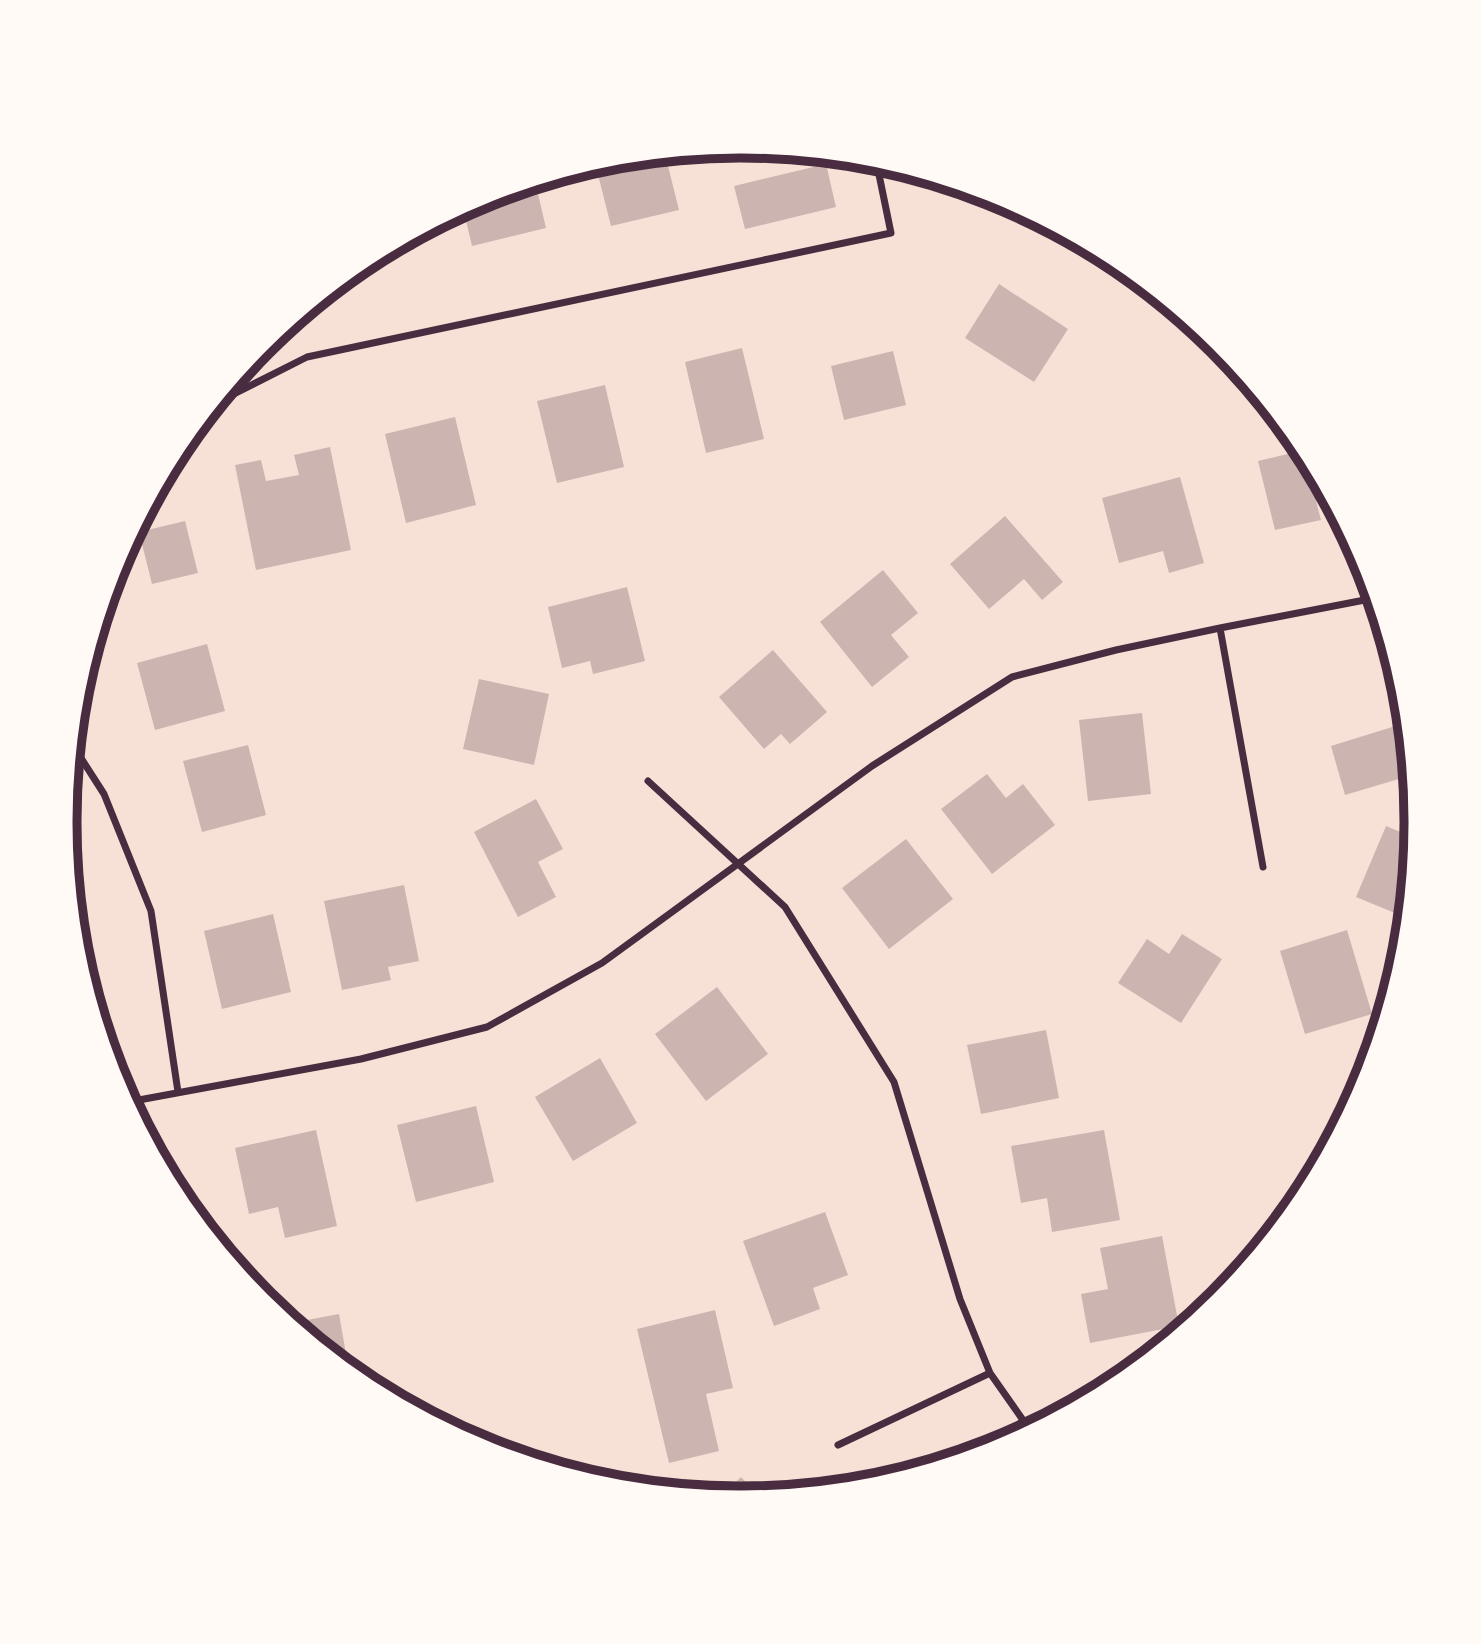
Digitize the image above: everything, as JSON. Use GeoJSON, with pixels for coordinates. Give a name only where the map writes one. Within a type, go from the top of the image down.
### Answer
{"type":"FeatureCollection","features":[{"type":"Feature","properties":{"kind":"street"},"geometry":{"type":"LineString","coordinates":[[235,393],[307,357],[891,233],[879,173]]}},
{"type":"Feature","properties":{"kind":"street"},"geometry":{"type":"LineString","coordinates":[[138,1100],[361,1059],[487,1027],[602,963],[872,766],[1012,677],[1116,650],[1365,600]]}},
{"type":"Feature","properties":{"kind":"street"},"geometry":{"type":"LineString","coordinates":[[1220,628],[1263,867]]}},
{"type":"Feature","properties":{"kind":"street"},"geometry":{"type":"LineString","coordinates":[[80,757],[104,794],[151,911],[178,1092]]}},
{"type":"Feature","properties":{"kind":"street"},"geometry":{"type":"LineString","coordinates":[[648,781],[785,907],[894,1082],[960,1299],[989,1373],[1024,1422]]}},
{"type":"Feature","properties":{"kind":"street"},"geometry":{"type":"LineString","coordinates":[[838,1445],[989,1373]]}},
{"type":"Feature","properties":{"kind":"building"},"geometry":{"type":"Polygon","coordinates":[[[667,163],[679,210],[611,226],[598,174],[667,163]]]}},
{"type":"Feature","properties":{"kind":"building"},"geometry":{"type":"Polygon","coordinates":[[[826,164],[836,207],[745,229],[734,186],[826,164]]]}},
{"type":"Feature","properties":{"kind":"building"},"geometry":{"type":"Polygon","coordinates":[[[537,191],[546,228],[472,246],[466,219],[537,191]]]}},
{"type":"Feature","properties":{"kind":"building"},"geometry":{"type":"Polygon","coordinates":[[[414,244],[415,249],[399,253],[414,244]]]}},
{"type":"Feature","properties":{"kind":"building"},"geometry":{"type":"Polygon","coordinates":[[[999,284],[1068,329],[1034,382],[965,338],[999,284]]]}},
{"type":"Feature","properties":{"kind":"building"},"geometry":{"type":"Polygon","coordinates":[[[742,348],[764,439],[706,453],[685,362],[742,348]]]}},
{"type":"Feature","properties":{"kind":"building"},"geometry":{"type":"Polygon","coordinates":[[[893,351],[906,405],[844,420],[831,366],[893,351]]]}},
{"type":"Feature","properties":{"kind":"building"},"geometry":{"type":"Polygon","coordinates":[[[605,385],[624,467],[557,483],[537,401],[605,385]]]}},
{"type":"Feature","properties":{"kind":"building"},"geometry":{"type":"Polygon","coordinates":[[[455,417],[476,505],[406,523],[385,434],[455,417]]]}},
{"type":"Feature","properties":{"kind":"building"},"geometry":{"type":"Polygon","coordinates":[[[330,447],[351,550],[256,570],[235,465],[261,460],[266,481],[299,475],[294,455],[330,447]]]}},
{"type":"Feature","properties":{"kind":"building"},"geometry":{"type":"Polygon","coordinates":[[[1292,453],[1320,500],[1316,501],[1321,520],[1275,530],[1258,461],[1292,453]]]}},
{"type":"Feature","properties":{"kind":"building"},"geometry":{"type":"Polygon","coordinates":[[[1180,477],[1204,563],[1169,573],[1163,551],[1119,563],[1102,498],[1180,477]]]}},
{"type":"Feature","properties":{"kind":"building"},"geometry":{"type":"Polygon","coordinates":[[[1005,516],[1063,582],[1042,600],[1024,579],[989,609],[950,564],[1005,516]]]}},
{"type":"Feature","properties":{"kind":"building"},"geometry":{"type":"Polygon","coordinates":[[[185,521],[198,573],[152,584],[141,539],[144,531],[185,521]]]}},
{"type":"Feature","properties":{"kind":"building"},"geometry":{"type":"Polygon","coordinates":[[[883,570],[918,613],[891,635],[909,657],[872,687],[820,622],[883,570]]]}},
{"type":"Feature","properties":{"kind":"building"},"geometry":{"type":"Polygon","coordinates":[[[627,587],[645,661],[593,674],[590,661],[562,668],[548,607],[627,587]]]}},
{"type":"Feature","properties":{"kind":"building"},"geometry":{"type":"Polygon","coordinates":[[[207,644],[225,711],[155,730],[137,663],[207,644]]]}},
{"type":"Feature","properties":{"kind":"building"},"geometry":{"type":"Polygon","coordinates":[[[773,650],[827,712],[790,744],[781,734],[764,749],[719,697],[773,650]]]}},
{"type":"Feature","properties":{"kind":"building"},"geometry":{"type":"Polygon","coordinates":[[[479,679],[549,694],[534,765],[463,749],[479,679]]]}},
{"type":"Feature","properties":{"kind":"building"},"geometry":{"type":"Polygon","coordinates":[[[1142,713],[1151,794],[1088,801],[1079,720],[1142,713]]]}},
{"type":"Feature","properties":{"kind":"building"},"geometry":{"type":"Polygon","coordinates":[[[1396,726],[1403,778],[1345,795],[1331,746],[1396,726]]]}},
{"type":"Feature","properties":{"kind":"building"},"geometry":{"type":"Polygon","coordinates":[[[248,745],[266,815],[202,832],[183,761],[248,745]]]}},
{"type":"Feature","properties":{"kind":"building"},"geometry":{"type":"Polygon","coordinates":[[[987,774],[1006,798],[1023,784],[1055,825],[992,874],[941,809],[987,774]]]}},
{"type":"Feature","properties":{"kind":"building"},"geometry":{"type":"Polygon","coordinates":[[[536,799],[563,849],[538,862],[556,897],[518,917],[474,832],[536,799]]]}},
{"type":"Feature","properties":{"kind":"building"},"geometry":{"type":"Polygon","coordinates":[[[1386,826],[1404,833],[1397,914],[1356,897],[1386,826]]]}},
{"type":"Feature","properties":{"kind":"building"},"geometry":{"type":"Polygon","coordinates":[[[906,839],[953,899],[889,949],[842,888],[906,839]]]}},
{"type":"Feature","properties":{"kind":"building"},"geometry":{"type":"Polygon","coordinates":[[[404,885],[419,961],[388,967],[391,980],[342,990],[324,901],[404,885]]]}},
{"type":"Feature","properties":{"kind":"building"},"geometry":{"type":"Polygon","coordinates":[[[273,914],[291,992],[222,1009],[204,931],[273,914]]]}},
{"type":"Feature","properties":{"kind":"building"},"geometry":{"type":"Polygon","coordinates":[[[1347,930],[1372,1014],[1305,1034],[1280,951],[1347,930]]]}},
{"type":"Feature","properties":{"kind":"building"},"geometry":{"type":"Polygon","coordinates":[[[1182,934],[1222,959],[1181,1023],[1118,983],[1147,939],[1169,954],[1182,934]]]}},
{"type":"Feature","properties":{"kind":"building"},"geometry":{"type":"Polygon","coordinates":[[[717,987],[768,1054],[706,1101],[655,1034],[717,987]]]}},
{"type":"Feature","properties":{"kind":"building"},"geometry":{"type":"Polygon","coordinates":[[[1046,1030],[1059,1098],[981,1114],[967,1045],[1046,1030]]]}},
{"type":"Feature","properties":{"kind":"building"},"geometry":{"type":"Polygon","coordinates":[[[600,1058],[637,1123],[573,1161],[535,1097],[600,1058]]]}},
{"type":"Feature","properties":{"kind":"building"},"geometry":{"type":"Polygon","coordinates":[[[476,1106],[494,1182],[416,1202],[397,1125],[476,1106]]]}},
{"type":"Feature","properties":{"kind":"building"},"geometry":{"type":"Polygon","coordinates":[[[316,1130],[337,1226],[285,1238],[278,1207],[249,1214],[235,1148],[316,1130]]]}},
{"type":"Feature","properties":{"kind":"building"},"geometry":{"type":"Polygon","coordinates":[[[1104,1130],[1120,1220],[1052,1232],[1047,1198],[1021,1203],[1011,1146],[1104,1130]]]}},
{"type":"Feature","properties":{"kind":"building"},"geometry":{"type":"Polygon","coordinates":[[[825,1212],[848,1275],[813,1288],[820,1309],[774,1326],[743,1241],[825,1212]]]}},
{"type":"Feature","properties":{"kind":"building"},"geometry":{"type":"Polygon","coordinates":[[[1162,1236],[1178,1321],[1169,1328],[1090,1343],[1081,1294],[1108,1289],[1100,1248],[1162,1236]]]}},
{"type":"Feature","properties":{"kind":"building"},"geometry":{"type":"Polygon","coordinates":[[[715,1310],[733,1388],[706,1394],[719,1451],[669,1463],[637,1329],[715,1310]]]}},
{"type":"Feature","properties":{"kind":"building"},"geometry":{"type":"Polygon","coordinates":[[[339,1314],[346,1355],[337,1348],[303,1321],[339,1314]]]}},
{"type":"Feature","properties":{"kind":"building"},"geometry":{"type":"Polygon","coordinates":[[[741,1477],[749,1486],[740,1486],[732,1486],[741,1477]]]}}]}
